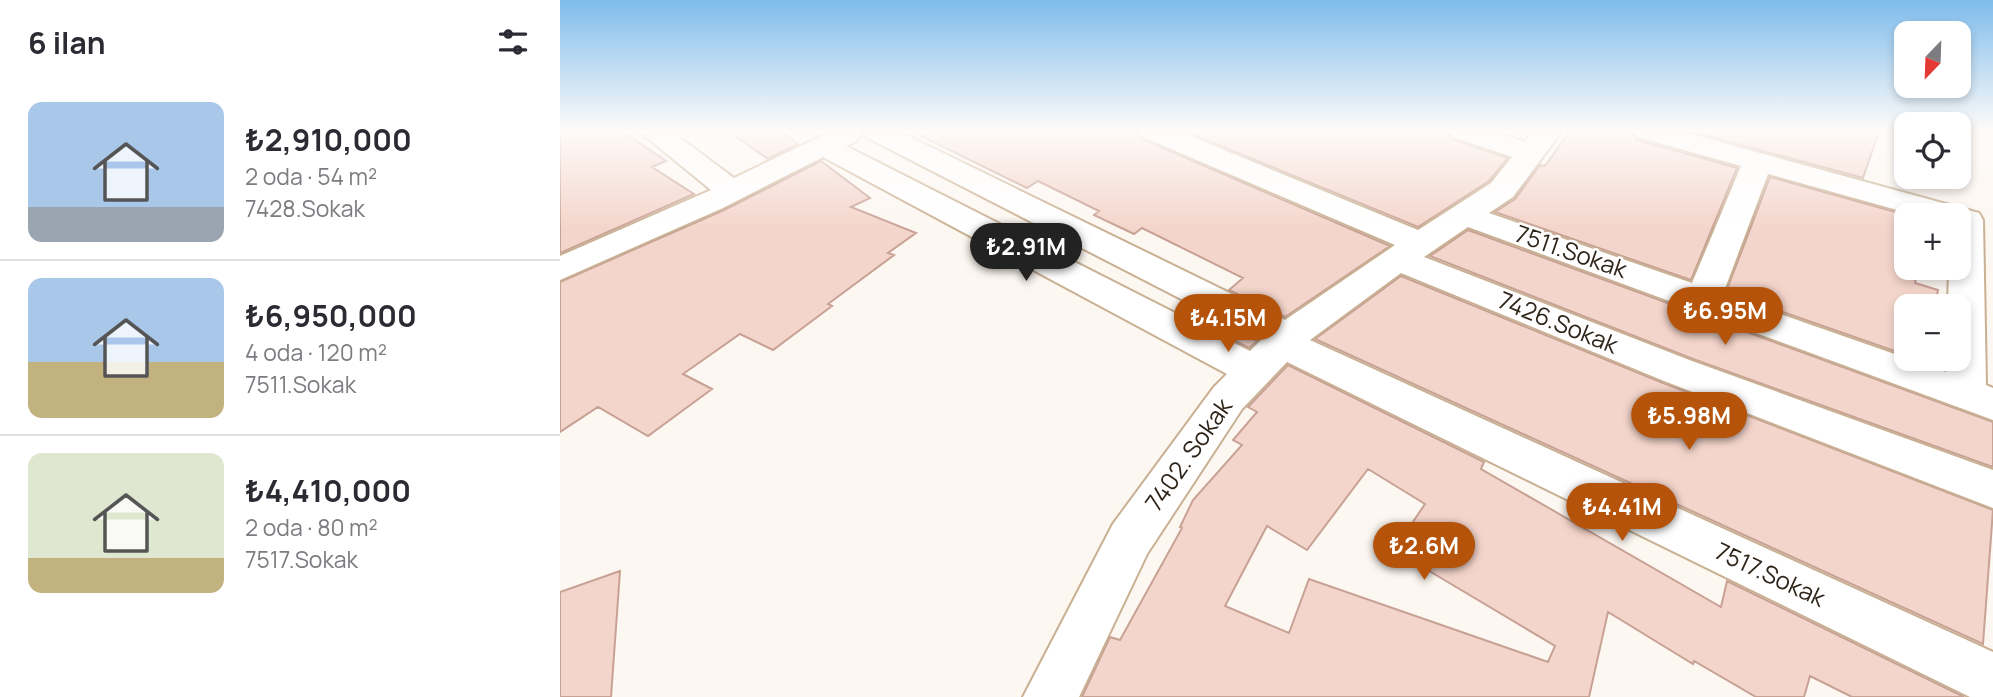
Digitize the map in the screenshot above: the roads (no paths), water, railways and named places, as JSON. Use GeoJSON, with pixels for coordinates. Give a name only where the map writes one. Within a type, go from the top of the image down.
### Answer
{"type":"FeatureCollection","features":[{"type":"Feature","properties":{"kind":"street"},"geometry":{"type":"LineString","coordinates":[[696,164],[732,191]]}},
{"type":"Feature","properties":{"kind":"street"},"geometry":{"type":"LineString","coordinates":[[560,269],[788,164]]}},
{"type":"Feature","properties":{"kind":"street"},"geometry":{"type":"LineString","coordinates":[[863,164],[1274,350]]}},
{"type":"Feature","properties":{"kind":"street","name":"7517.Sokak"},"geometry":{"type":"LineString","coordinates":[[935,164],[1274,350],[1993,680]]}},
{"type":"Feature","properties":{"kind":"street","name":"7426.Sokak"},"geometry":{"type":"LineString","coordinates":[[1223,164],[1678,371],[1993,489]]}},
{"type":"Feature","properties":{"kind":"street","name":"7402. Sokak"},"geometry":{"type":"LineString","coordinates":[[1050,697],[1130,539],[1228,398],[1274,350],[1410,251],[1503,190],[1523,164]]}},
{"type":"Feature","properties":{"kind":"street"},"geometry":{"type":"LineString","coordinates":[[1703,299],[1757,164]]}},
{"type":"Feature","properties":{"kind":"street"},"geometry":{"type":"LineString","coordinates":[[1763,164],[1904,203]]}},
{"type":"Feature","properties":{"kind":"street","name":"7511.Sokak"},"geometry":{"type":"LineString","coordinates":[[1465,215],[1980,399]]}},
{"type":"Feature","properties":{"kind":"street"},"geometry":{"type":"LineString","coordinates":[[1966,280],[1980,399]]}}]}
